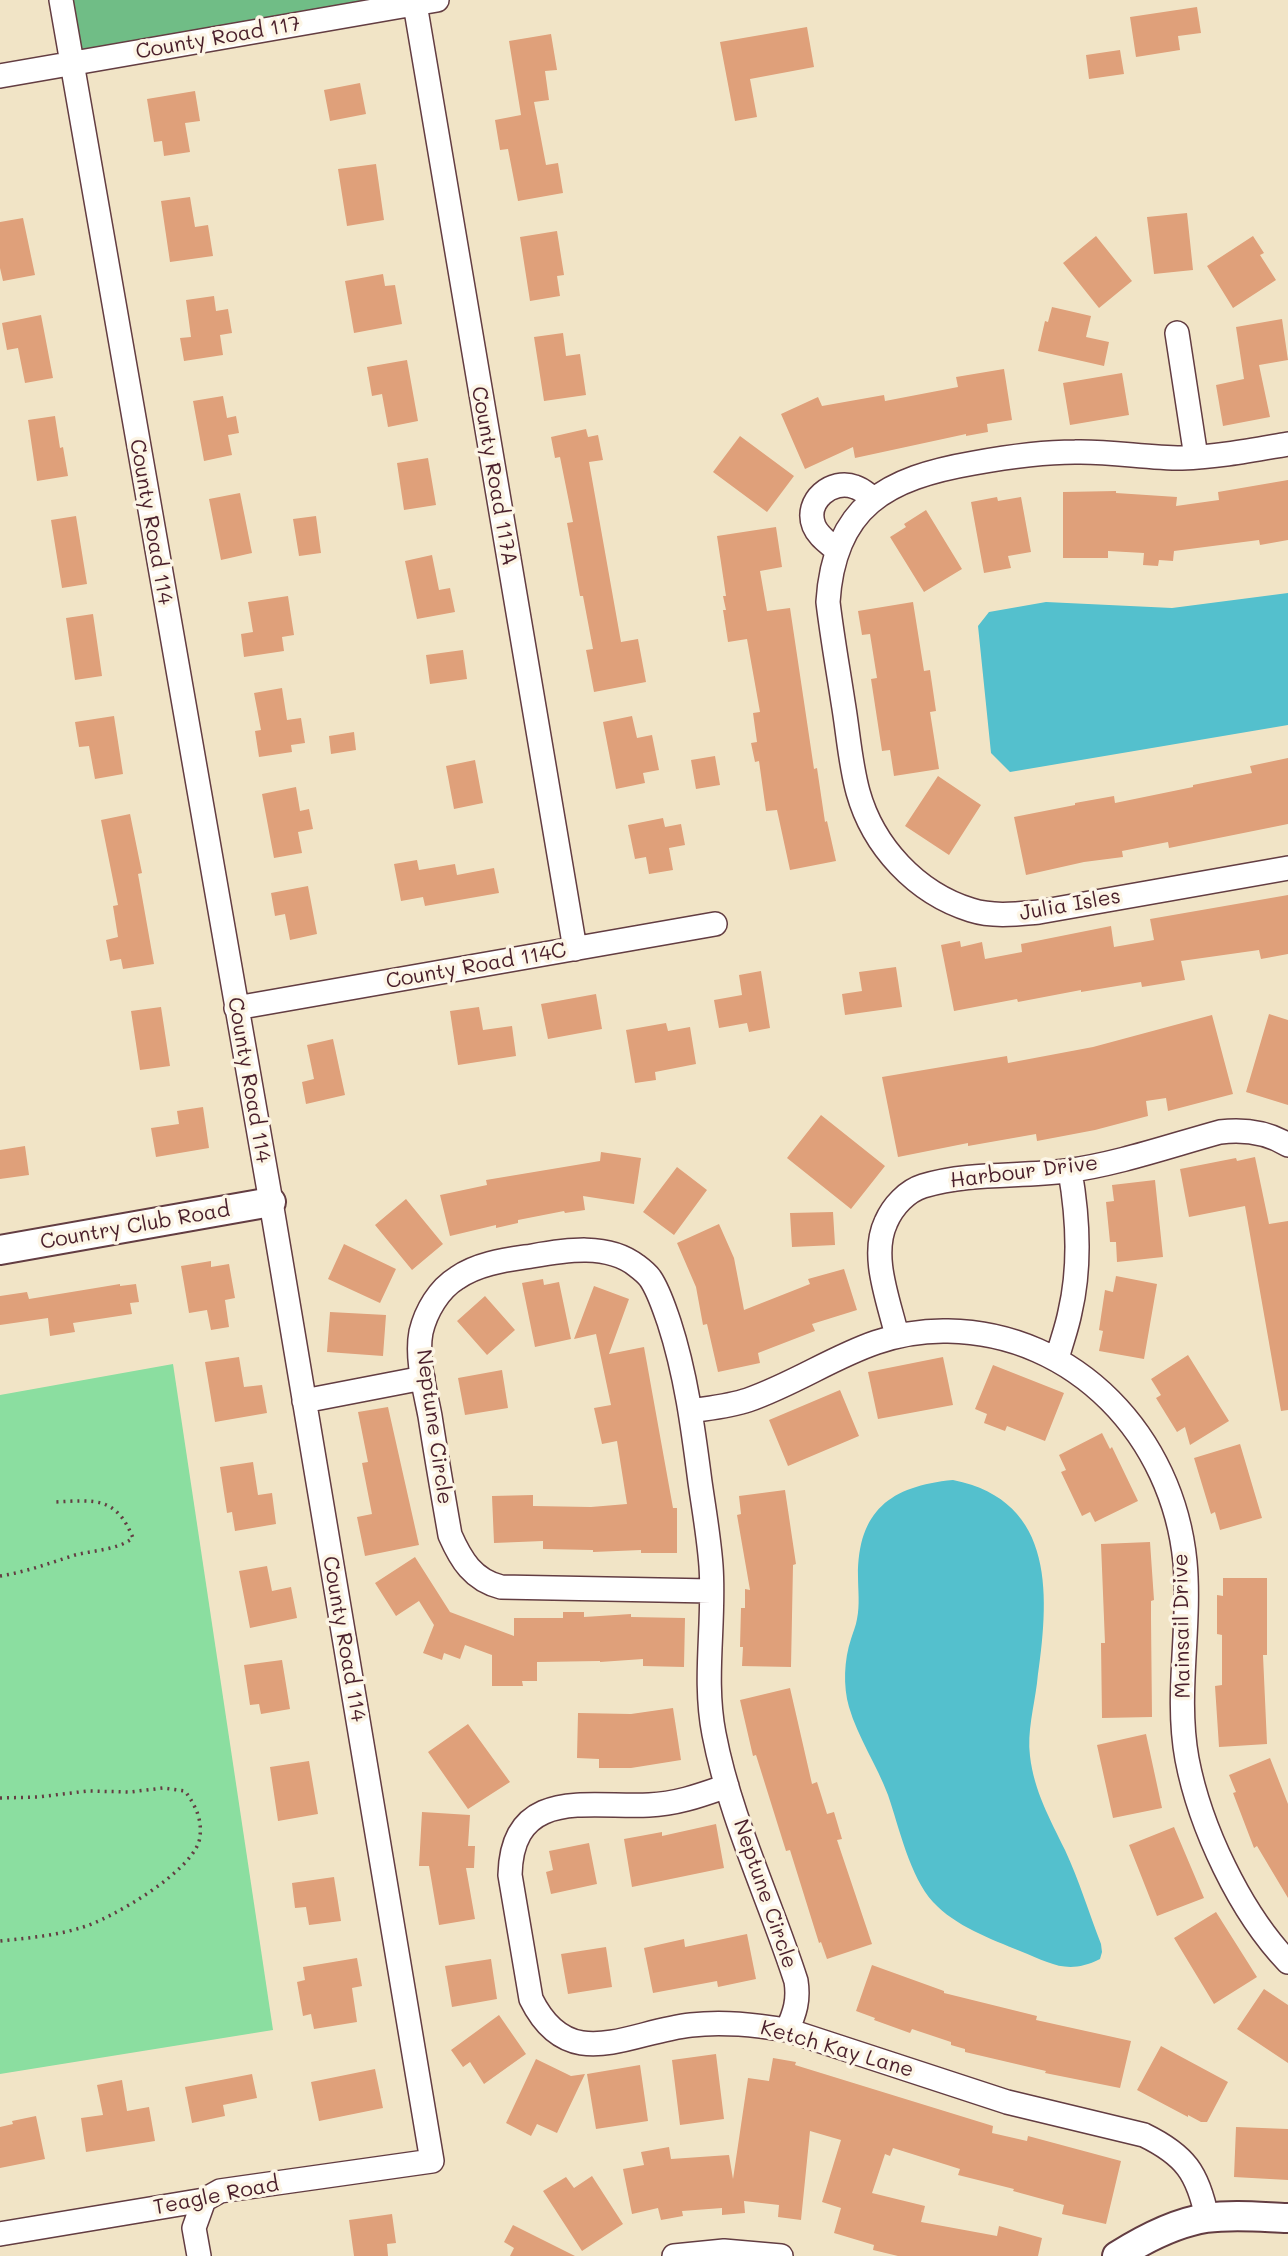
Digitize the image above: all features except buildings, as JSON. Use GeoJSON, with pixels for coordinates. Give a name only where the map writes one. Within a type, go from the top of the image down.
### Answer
{"type":"FeatureCollection","features":[{"type":"Feature","properties":{"kind":"street","name":"County Road 114"},"geometry":{"type":"LineString","coordinates":[[61,0],[271,1202],[432,2161]]}},
{"type":"Feature","properties":{"kind":"street","name":"County Road 117"},"geometry":{"type":"LineString","coordinates":[[0,76],[426,2]]}},
{"type":"Feature","properties":{"kind":"street","name":"County Road 117A"},"geometry":{"type":"LineString","coordinates":[[426,2],[575,949]]}},
{"type":"Feature","properties":{"kind":"street"},"geometry":{"type":"LineString","coordinates":[[1178,333],[1196,457]]}},
{"type":"Feature","properties":{"kind":"street","name":"Julia Isles"},"geometry":{"type":"LineString","coordinates":[[1288,444],[1196,457],[1144,457],[1077,452],[1016,456],[923,474],[890,488],[874,499],[850,526],[836,550],[830,575],[828,602],[858,792],[885,851],[908,873],[937,894],[971,910],[1006,915],[1039,912],[1288,867]]}},
{"type":"Feature","properties":{"kind":"street"},"geometry":{"type":"LineString","coordinates":[[836,550],[819,534],[813,523],[813,508],[819,498],[829,489],[841,485],[855,486],[874,499]]}},
{"type":"Feature","properties":{"kind":"street","name":"County Road 114C"},"geometry":{"type":"LineString","coordinates":[[236,1008],[715,924]]}},
{"type":"Feature","properties":{"kind":"street","name":"Harbour Drive"},"geometry":{"type":"LineString","coordinates":[[897,1336],[879,1251],[881,1235],[887,1220],[905,1196],[921,1187],[946,1181],[1070,1171],[1220,1132],[1237,1130],[1277,1138],[1288,1145]]}},
{"type":"Feature","properties":{"kind":"street"},"geometry":{"type":"LineString","coordinates":[[1057,1359],[1070,1312],[1076,1272],[1077,1228],[1070,1171]]}},
{"type":"Feature","properties":{"kind":"street","name":"Country Club Road"},"geometry":{"type":"LineString","coordinates":[[0,1250],[271,1202]]}},
{"type":"Feature","properties":{"kind":"street","name":"Neptune Circle"},"geometry":{"type":"LineString","coordinates":[[711,1591],[512,1587],[486,1583],[471,1572],[458,1555],[450,1535],[423,1378],[421,1333],[430,1309],[441,1292],[456,1279],[472,1269],[492,1263],[564,1251],[588,1250],[614,1254],[634,1263],[650,1277],[661,1300],[676,1346],[691,1411],[711,1568],[711,1591],[708,1696],[714,1735],[727,1786],[796,1981],[798,1994],[795,2012],[787,2030]]}},
{"type":"Feature","properties":{"kind":"street","name":"Mainsail Drive"},"geometry":{"type":"LineString","coordinates":[[691,1411],[748,1400],[860,1347],[897,1336],[947,1331],[1009,1340],[1057,1359],[1113,1401],[1154,1460],[1168,1491],[1185,1560],[1183,1733],[1194,1788],[1226,1869],[1252,1914],[1288,1962]]}},
{"type":"Feature","properties":{"kind":"street"},"geometry":{"type":"LineString","coordinates":[[304,1401],[423,1378]]}},
{"type":"Feature","properties":{"kind":"street","name":"Ketch Kay Lane"},"geometry":{"type":"LineString","coordinates":[[727,1786],[674,1804],[566,1804],[546,1809],[531,1819],[516,1837],[510,1857],[510,1875],[531,1999],[540,2018],[552,2030],[567,2040],[586,2044],[606,2043],[689,2025],[755,2025],[787,2030],[1007,2102],[1144,2135],[1181,2158],[1193,2172],[1207,2218]]}},
{"type":"Feature","properties":{"kind":"street","name":"Teagle Road"},"geometry":{"type":"LineString","coordinates":[[0,2234],[204,2200],[220,2191],[432,2161]]}},
{"type":"Feature","properties":{"kind":"street"},"geometry":{"type":"LineString","coordinates":[[199,2256],[194,2228],[204,2200]]}},
{"type":"Feature","properties":{"kind":"street"},"geometry":{"type":"LineString","coordinates":[[1117,2256],[1144,2239],[1178,2225],[1207,2218],[1288,2218]]}},
{"type":"Feature","properties":{"kind":"street"},"geometry":{"type":"LineString","coordinates":[[674,2256],[724,2250],[781,2256]]}},
{"type":"Feature","properties":{"kind":"path"},"geometry":{"type":"LineString","coordinates":[[0,1576],[122,1546],[133,1538],[125,1518],[114,1508],[96,1502],[54,1502]]}},
{"type":"Feature","properties":{"kind":"path"},"geometry":{"type":"LineString","coordinates":[[0,1798],[163,1788],[185,1791],[197,1807],[201,1838],[190,1858],[174,1874],[122,1908],[83,1928],[0,1941]]}},
{"type":"Feature","properties":{"kind":"green space"},"geometry":{"type":"Polygon","coordinates":[[[56,0],[404,0],[66,58],[56,0]]]}},
{"type":"Feature","properties":{"kind":"green space"},"geometry":{"type":"Polygon","coordinates":[[[173,1364],[273,2030],[0,2074],[0,1395],[173,1364]]]}},
{"type":"Feature","properties":{"kind":"water"},"geometry":{"type":"Polygon","coordinates":[[[1288,593],[1288,725],[1010,772],[991,753],[978,626],[989,612],[1046,602],[1172,608],[1288,593]]]}},
{"type":"Feature","properties":{"kind":"water"},"geometry":{"type":"Polygon","coordinates":[[[953,1480],[987,1491],[1012,1509],[1029,1531],[1039,1558],[1044,1619],[1030,1729],[1030,1756],[1039,1793],[1070,1861],[1101,1944],[1100,1959],[1089,1964],[1069,1967],[1042,1960],[974,1931],[942,1911],[933,1902],[912,1866],[888,1795],[849,1707],[845,1682],[846,1664],[858,1614],[859,1553],[864,1534],[871,1519],[895,1496],[912,1488],[953,1480]]]}}]}
